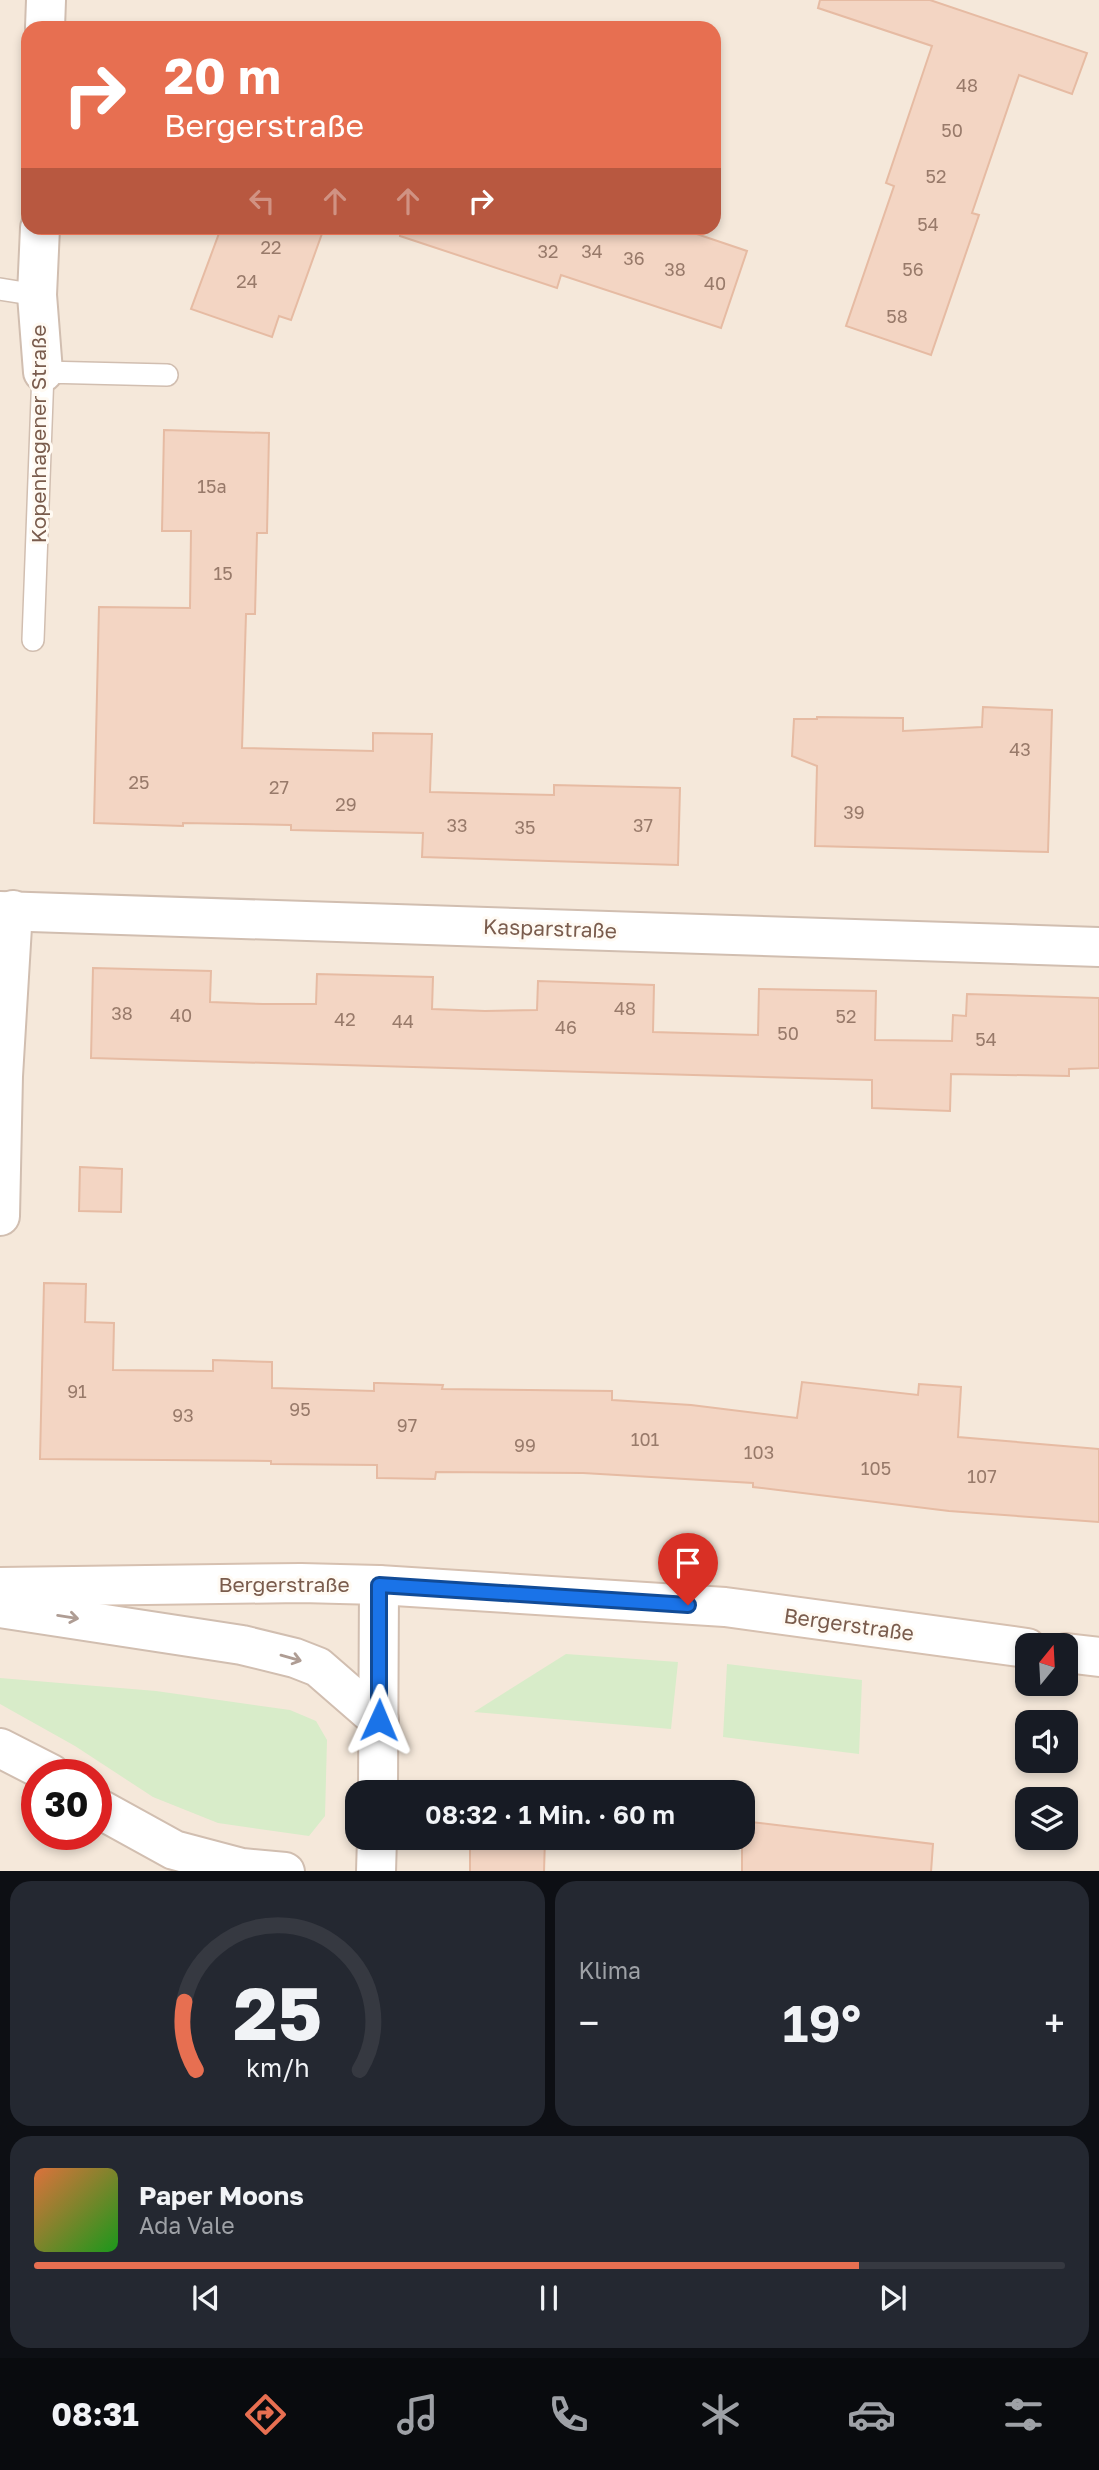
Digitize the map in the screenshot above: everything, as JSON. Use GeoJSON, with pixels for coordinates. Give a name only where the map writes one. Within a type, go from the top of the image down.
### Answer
{"type":"FeatureCollection","features":[{"type":"Feature","properties":{"kind":"street"},"geometry":{"type":"LineString","coordinates":[[45,21],[46,0]]}},
{"type":"Feature","properties":{"kind":"street","name":"Kopenhagener Straße"},"geometry":{"type":"LineString","coordinates":[[40,235],[37,295],[43,372]]}},
{"type":"Feature","properties":{"kind":"street"},"geometry":{"type":"LineString","coordinates":[[0,1216],[6,910]]}},
{"type":"Feature","properties":{"kind":"street","name":"Kasparstraße"},"geometry":{"type":"LineString","coordinates":[[6,910],[1099,947]]}},
{"type":"Feature","properties":{"kind":"street","name":"Bergerstraße"},"geometry":{"type":"LineString","coordinates":[[0,1587],[301,1583],[379,1585],[725,1607],[1015,1646]]}},
{"type":"Feature","properties":{"kind":"street"},"geometry":{"type":"LineString","coordinates":[[377,1780],[379,1585]]}},
{"type":"Feature","properties":{"kind":"street"},"geometry":{"type":"LineString","coordinates":[[0,1608],[242,1645],[295,1658],[318,1667],[379,1720]]}},
{"type":"Feature","properties":{"kind":"street"},"geometry":{"type":"LineString","coordinates":[[1078,1654],[1099,1657]]}},
{"type":"Feature","properties":{"kind":"street"},"geometry":{"type":"LineString","coordinates":[[0,1748],[22,1759]]}},
{"type":"Feature","properties":{"kind":"street"},"geometry":{"type":"LineString","coordinates":[[112,1816],[174,1850],[242,1868],[285,1871]]}},
{"type":"Feature","properties":{"kind":"street"},"geometry":{"type":"LineString","coordinates":[[376,1871],[377,1850]]}},
{"type":"Feature","properties":{"kind":"lane"},"geometry":{"type":"LineString","coordinates":[[0,289],[37,295]]}},
{"type":"Feature","properties":{"kind":"lane"},"geometry":{"type":"LineString","coordinates":[[43,372],[167,375]]}},
{"type":"Feature","properties":{"kind":"lane","name":"Kopenhagener Straße"},"geometry":{"type":"LineString","coordinates":[[33,640],[43,372]]}},
{"type":"Feature","properties":{"kind":"shaded area"},"geometry":{"type":"Polygon","coordinates":[[[0,0],[1099,0],[1099,1871],[0,1871],[0,0]]]}},
{"type":"Feature","properties":{"kind":"green space"},"geometry":{"type":"Polygon","coordinates":[[[566,1654],[678,1662],[671,1729],[474,1712],[566,1654]]]}},
{"type":"Feature","properties":{"kind":"green space"},"geometry":{"type":"Polygon","coordinates":[[[727,1664],[862,1680],[859,1754],[723,1737],[727,1664]]]}},
{"type":"Feature","properties":{"kind":"green space"},"geometry":{"type":"Polygon","coordinates":[[[0,1678],[156,1691],[290,1710],[316,1721],[327,1740],[325,1816],[309,1836],[218,1823],[153,1797],[112,1770],[112,1759],[95,1759],[0,1704],[0,1678]]]}},
{"type":"Feature","properties":{"kind":"building"},"geometry":{"type":"Polygon","coordinates":[[[820,0],[930,0],[1087,53],[1072,94],[1019,75],[972,213],[979,215],[931,355],[846,326],[894,186],[886,183],[932,46],[818,8],[820,0]]]}},
{"type":"Feature","properties":{"kind":"building"},"geometry":{"type":"Polygon","coordinates":[[[218,235],[321,235],[291,320],[279,316],[272,337],[191,309],[218,235]]]}},
{"type":"Feature","properties":{"kind":"building"},"geometry":{"type":"Polygon","coordinates":[[[700,235],[747,251],[721,328],[561,275],[557,288],[400,236],[700,235]]]}},
{"type":"Feature","properties":{"kind":"building"},"geometry":{"type":"Polygon","coordinates":[[[164,430],[269,433],[267,533],[257,533],[255,614],[246,614],[242,748],[373,751],[373,733],[432,734],[430,792],[554,795],[554,785],[680,788],[678,865],[422,857],[423,833],[291,830],[291,825],[94,823],[99,607],[190,608],[191,531],[162,531],[164,430]]]}},
{"type":"Feature","properties":{"kind":"building"},"geometry":{"type":"Polygon","coordinates":[[[983,707],[1052,710],[1048,852],[815,846],[817,766],[792,756],[794,719],[903,718],[903,731],[982,727],[983,707]]]}},
{"type":"Feature","properties":{"kind":"building"},"geometry":{"type":"Polygon","coordinates":[[[93,968],[211,971],[210,1002],[263,1004],[316,1004],[317,974],[433,977],[432,1009],[485,1011],[537,1010],[538,981],[654,985],[653,1032],[758,1035],[759,989],[876,991],[875,1040],[952,1041],[953,1015],[966,1016],[967,994],[1099,998],[1099,1068],[1069,1069],[1069,1076],[951,1074],[950,1111],[872,1108],[872,1080],[91,1058],[93,968]]]}},
{"type":"Feature","properties":{"kind":"building"},"geometry":{"type":"Polygon","coordinates":[[[80,1167],[122,1169],[121,1212],[79,1211],[80,1167]]]}},
{"type":"Feature","properties":{"kind":"building"},"geometry":{"type":"Polygon","coordinates":[[[44,1283],[86,1284],[85,1322],[114,1323],[113,1370],[213,1371],[213,1360],[272,1362],[272,1388],[374,1391],[374,1383],[377,1383],[443,1385],[442,1389],[612,1391],[612,1400],[691,1405],[797,1418],[802,1382],[918,1395],[919,1384],[961,1387],[958,1437],[1099,1449],[1099,1522],[949,1511],[753,1487],[753,1483],[583,1473],[436,1472],[435,1479],[377,1478],[377,1465],[271,1464],[271,1461],[40,1459],[44,1283]]]}},
{"type":"Feature","properties":{"kind":"building"},"geometry":{"type":"Polygon","coordinates":[[[755,1822],[933,1844],[931,1871],[742,1871],[742,1850],[755,1850],[755,1822]]]}},
{"type":"Feature","properties":{"kind":"building"},"geometry":{"type":"Polygon","coordinates":[[[470,1850],[545,1850],[544,1871],[470,1871],[470,1850]]]}},
{"type":"Feature","properties":{"kind":"route"},"geometry":{"type":"LineString","coordinates":[[379,1720],[379,1585],[688,1605]]}}]}
